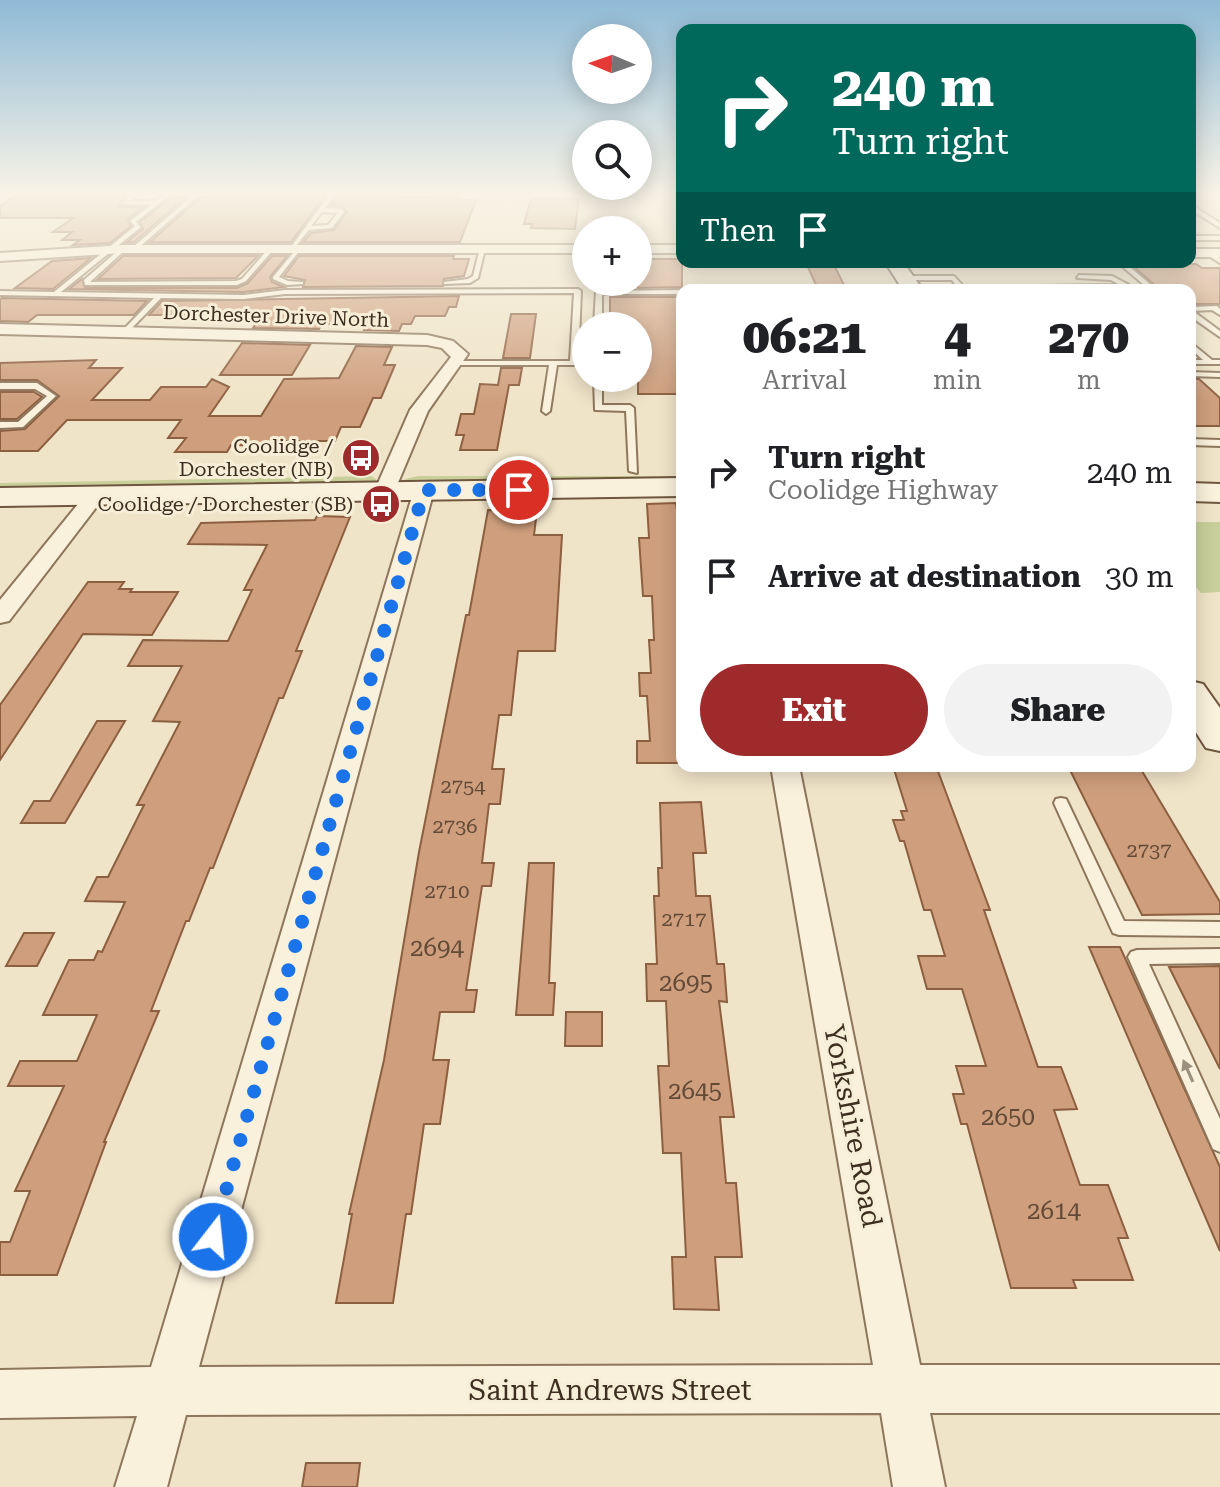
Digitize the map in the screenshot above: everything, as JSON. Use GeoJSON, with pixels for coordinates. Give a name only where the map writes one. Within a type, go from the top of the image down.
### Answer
{"type":"FeatureCollection","features":[{"type":"Feature","properties":{"kind":"main road"},"geometry":{"type":"LineString","coordinates":[[0,497],[94,497],[676,470]]}},
{"type":"Feature","properties":{"kind":"main road"},"geometry":{"type":"LineString","coordinates":[[1196,473],[1220,473]]}},
{"type":"Feature","properties":{"kind":"main road"},"geometry":{"type":"LineString","coordinates":[[0,478],[389,481],[424,490],[676,487]]}},
{"type":"Feature","properties":{"kind":"main road"},"geometry":{"type":"LineString","coordinates":[[1196,492],[1220,493]]}},
{"type":"Feature","properties":{"kind":"street","name":"Dorchester Drive North"},"geometry":{"type":"LineString","coordinates":[[0,329],[427,340],[455,355]]}},
{"type":"Feature","properties":{"kind":"street"},"geometry":{"type":"LineString","coordinates":[[389,481],[419,410],[455,355]]}},
{"type":"Feature","properties":{"kind":"street"},"geometry":{"type":"LineString","coordinates":[[141,1487],[424,490]]}},
{"type":"Feature","properties":{"kind":"street"},"geometry":{"type":"LineString","coordinates":[[0,616],[94,497]]}},
{"type":"Feature","properties":{"kind":"street","name":"Yorkshire Road"},"geometry":{"type":"LineString","coordinates":[[786,772],[919,1487]]}},
{"type":"Feature","properties":{"kind":"street","name":"Saint Andrews Street"},"geometry":{"type":"LineString","coordinates":[[0,1394],[239,1390],[1220,1389]]}},
{"type":"Feature","properties":{"kind":"lane"},"geometry":{"type":"LineString","coordinates":[[57,292],[99,264]]}},
{"type":"Feature","properties":{"kind":"lane"},"geometry":{"type":"LineString","coordinates":[[105,264],[86,281],[87,284],[237,283],[244,280],[258,264]]}},
{"type":"Feature","properties":{"kind":"lane"},"geometry":{"type":"LineString","coordinates":[[284,264],[275,278],[287,283],[457,283],[476,277],[479,264]]}},
{"type":"Feature","properties":{"kind":"lane"},"geometry":{"type":"LineString","coordinates":[[1127,268],[1147,284]]}},
{"type":"Feature","properties":{"kind":"lane"},"geometry":{"type":"LineString","coordinates":[[1079,277],[1112,278],[1124,284]]}},
{"type":"Feature","properties":{"kind":"lane"},"geometry":{"type":"LineString","coordinates":[[954,278],[958,284]]}},
{"type":"Feature","properties":{"kind":"lane"},"geometry":{"type":"LineString","coordinates":[[906,280],[964,278]]}},
{"type":"Feature","properties":{"kind":"lane"},"geometry":{"type":"LineString","coordinates":[[906,280],[931,284]]}},
{"type":"Feature","properties":{"kind":"lane"},"geometry":{"type":"LineString","coordinates":[[0,293],[244,297],[285,292],[578,291],[574,363],[455,355]]}},
{"type":"Feature","properties":{"kind":"lane"},"geometry":{"type":"LineString","coordinates":[[598,312],[598,292],[676,292]]}},
{"type":"Feature","properties":{"kind":"lane"},"geometry":{"type":"LineString","coordinates":[[128,330],[159,296]]}},
{"type":"Feature","properties":{"kind":"lane"},"geometry":{"type":"LineString","coordinates":[[1196,310],[1214,308],[1220,313]]}},
{"type":"Feature","properties":{"kind":"lane"},"geometry":{"type":"LineString","coordinates":[[1196,315],[1220,335]]}},
{"type":"Feature","properties":{"kind":"lane"},"geometry":{"type":"LineString","coordinates":[[1196,348],[1215,362]]}},
{"type":"Feature","properties":{"kind":"lane"},"geometry":{"type":"LineString","coordinates":[[546,411],[553,363]]}},
{"type":"Feature","properties":{"kind":"lane"},"geometry":{"type":"LineString","coordinates":[[1196,374],[1220,375]]}},
{"type":"Feature","properties":{"kind":"lane"},"geometry":{"type":"LineString","coordinates":[[0,425],[20,425],[52,396],[37,386],[1,387]]}},
{"type":"Feature","properties":{"kind":"lane"},"geometry":{"type":"LineString","coordinates":[[598,392],[598,408],[630,408],[634,471]]}},
{"type":"Feature","properties":{"kind":"lane"},"geometry":{"type":"LineString","coordinates":[[1196,442],[1220,443]]}},
{"type":"Feature","properties":{"kind":"lane"},"geometry":{"type":"LineString","coordinates":[[1061,803],[1119,928],[1220,929]]}},
{"type":"Feature","properties":{"kind":"lane"},"geometry":{"type":"LineString","coordinates":[[1220,956],[1137,957],[1220,1142]]}},
{"type":"Feature","properties":{"kind":"green space"},"geometry":{"type":"Polygon","coordinates":[[[371,476],[376,483],[0,492],[0,483],[371,476]]]}},
{"type":"Feature","properties":{"kind":"green space"},"geometry":{"type":"Polygon","coordinates":[[[418,476],[676,476],[676,480],[403,483],[405,479],[418,476]]]}},
{"type":"Feature","properties":{"kind":"green space"},"geometry":{"type":"Polygon","coordinates":[[[1196,522],[1220,522],[1220,592],[1201,593],[1196,587],[1196,522]]]}},
{"type":"Feature","properties":{"kind":"building"},"geometry":{"type":"Polygon","coordinates":[[[47,264],[83,264],[53,289],[15,288],[47,264]]]}},
{"type":"Feature","properties":{"kind":"building"},"geometry":{"type":"Polygon","coordinates":[[[114,264],[250,264],[236,278],[98,279],[114,264]]]}},
{"type":"Feature","properties":{"kind":"building"},"geometry":{"type":"Polygon","coordinates":[[[265,264],[280,264],[270,277],[272,282],[284,287],[244,292],[69,289],[82,279],[85,288],[237,288],[248,283],[265,264]]]}},
{"type":"Feature","properties":{"kind":"building"},"geometry":{"type":"Polygon","coordinates":[[[293,264],[467,264],[464,276],[444,279],[443,286],[303,287],[305,280],[284,276],[293,264]]]}},
{"type":"Feature","properties":{"kind":"building"},"geometry":{"type":"Polygon","coordinates":[[[652,264],[676,264],[676,268],[682,268],[682,284],[676,284],[676,287],[652,288],[652,264]]]}},
{"type":"Feature","properties":{"kind":"building"},"geometry":{"type":"Polygon","coordinates":[[[1197,264],[1202,268],[1220,268],[1220,304],[1196,304],[1196,284],[1153,284],[1135,268],[1196,268],[1197,264]]]}},
{"type":"Feature","properties":{"kind":"building"},"geometry":{"type":"Polygon","coordinates":[[[808,268],[836,268],[844,284],[816,284],[808,268]]]}},
{"type":"Feature","properties":{"kind":"building"},"geometry":{"type":"Polygon","coordinates":[[[459,296],[456,307],[449,307],[445,316],[415,316],[411,324],[402,324],[399,331],[364,330],[367,323],[322,324],[319,329],[253,328],[259,319],[232,319],[235,315],[149,315],[162,301],[459,296]]]}},
{"type":"Feature","properties":{"kind":"building"},"geometry":{"type":"Polygon","coordinates":[[[610,297],[676,297],[676,394],[638,394],[652,392],[652,312],[610,312],[610,297]]]}},
{"type":"Feature","properties":{"kind":"building"},"geometry":{"type":"Polygon","coordinates":[[[0,299],[147,301],[134,315],[37,315],[28,322],[0,321],[0,299]]]}},
{"type":"Feature","properties":{"kind":"building"},"geometry":{"type":"Polygon","coordinates":[[[511,314],[536,314],[530,358],[503,358],[511,314]]]}},
{"type":"Feature","properties":{"kind":"building"},"geometry":{"type":"Polygon","coordinates":[[[242,343],[310,345],[292,375],[220,375],[242,343]]]}},
{"type":"Feature","properties":{"kind":"building"},"geometry":{"type":"Polygon","coordinates":[[[356,346],[392,347],[384,365],[395,365],[381,398],[373,398],[360,427],[341,427],[335,441],[284,441],[282,446],[231,445],[227,452],[175,452],[186,438],[168,438],[181,420],[67,420],[38,451],[0,451],[0,431],[25,429],[59,396],[37,380],[0,380],[0,363],[96,360],[89,368],[122,368],[92,400],[150,400],[161,387],[206,387],[212,379],[229,387],[209,416],[261,416],[284,379],[339,378],[356,346]]]}},
{"type":"Feature","properties":{"kind":"building"},"geometry":{"type":"Polygon","coordinates":[[[501,368],[522,368],[519,385],[509,385],[497,450],[460,450],[464,435],[456,435],[461,414],[474,414],[480,384],[498,385],[501,368]]]}},
{"type":"Feature","properties":{"kind":"building"},"geometry":{"type":"Polygon","coordinates":[[[1196,379],[1220,398],[1220,426],[1196,426],[1196,379]]]}},
{"type":"Feature","properties":{"kind":"building"},"geometry":{"type":"Polygon","coordinates":[[[0,392],[34,392],[42,397],[17,419],[0,419],[0,392]]]}},
{"type":"Feature","properties":{"kind":"building"},"geometry":{"type":"Polygon","coordinates":[[[676,503],[676,763],[637,763],[637,741],[650,741],[647,696],[640,696],[639,673],[651,673],[649,640],[654,640],[652,596],[643,596],[639,538],[649,538],[647,504],[676,503]]]}},
{"type":"Feature","properties":{"kind":"building"},"geometry":{"type":"Polygon","coordinates":[[[488,510],[537,511],[534,535],[562,535],[555,651],[518,651],[511,715],[499,715],[492,769],[504,769],[500,804],[489,804],[482,863],[494,863],[491,886],[482,886],[466,990],[477,990],[474,1012],[440,1012],[433,1060],[449,1060],[440,1124],[424,1124],[411,1214],[406,1214],[393,1303],[336,1303],[352,1214],[349,1214],[384,1060],[419,852],[488,510]]]}},
{"type":"Feature","properties":{"kind":"building"},"geometry":{"type":"Polygon","coordinates":[[[317,516],[350,517],[296,651],[302,651],[283,698],[279,698],[213,868],[210,868],[189,921],[186,921],[151,1011],[159,1011],[104,1142],[57,1275],[0,1275],[0,1242],[10,1242],[30,1191],[15,1191],[64,1086],[8,1086],[20,1061],[77,1061],[97,1015],[43,1015],[69,960],[94,960],[98,951],[102,952],[125,902],[85,901],[97,877],[108,877],[144,805],[137,805],[180,722],[153,721],[182,666],[128,666],[143,640],[228,641],[252,590],[244,590],[267,545],[188,544],[201,523],[315,520],[317,516]]]}},
{"type":"Feature","properties":{"kind":"building"},"geometry":{"type":"Polygon","coordinates":[[[88,582],[124,582],[119,589],[132,589],[130,592],[178,592],[152,635],[83,634],[0,760],[0,705],[88,582]]]}},
{"type":"Feature","properties":{"kind":"building"},"geometry":{"type":"Polygon","coordinates":[[[97,721],[125,721],[65,823],[21,823],[34,801],[50,801],[97,721]]]}},
{"type":"Feature","properties":{"kind":"building"},"geometry":{"type":"Polygon","coordinates":[[[895,772],[938,772],[990,910],[984,910],[1038,1067],[1061,1067],[1077,1109],[1054,1110],[1080,1185],[1108,1185],[1128,1238],[1118,1238],[1133,1280],[1073,1280],[1076,1288],[1011,1288],[967,1124],[961,1124],[953,1094],[964,1094],[956,1066],[986,1066],[962,989],[927,989],[918,956],[945,956],[931,910],[924,910],[904,841],[900,841],[893,820],[904,820],[901,811],[907,811],[895,772]]]}},
{"type":"Feature","properties":{"kind":"building"},"geometry":{"type":"Polygon","coordinates":[[[1071,772],[1143,772],[1220,902],[1220,914],[1142,915],[1071,772]]]}},
{"type":"Feature","properties":{"kind":"building"},"geometry":{"type":"Polygon","coordinates":[[[701,802],[706,853],[693,853],[696,896],[710,896],[717,964],[724,964],[727,1002],[719,1001],[734,1117],[720,1117],[726,1183],[736,1183],[742,1257],[715,1257],[719,1310],[674,1309],[672,1257],[686,1257],[681,1153],[663,1153],[658,1066],[669,1066],[666,1001],[647,1001],[646,964],[657,964],[654,896],[659,896],[658,868],[662,868],[660,803],[701,802]]]}},
{"type":"Feature","properties":{"kind":"building"},"geometry":{"type":"Polygon","coordinates":[[[529,863],[554,863],[549,983],[555,983],[553,1015],[516,1015],[529,863]]]}},
{"type":"Feature","properties":{"kind":"building"},"geometry":{"type":"Polygon","coordinates":[[[24,933],[54,933],[37,966],[6,966],[24,933]]]}},
{"type":"Feature","properties":{"kind":"building"},"geometry":{"type":"Polygon","coordinates":[[[1089,947],[1120,947],[1220,1167],[1220,1251],[1089,947]]]}},
{"type":"Feature","properties":{"kind":"building"},"geometry":{"type":"Polygon","coordinates":[[[1220,966],[1220,1069],[1169,967],[1220,966]]]}},
{"type":"Feature","properties":{"kind":"building"},"geometry":{"type":"Polygon","coordinates":[[[566,1012],[602,1012],[602,1046],[565,1046],[566,1012]]]}},
{"type":"Feature","properties":{"kind":"building"},"geometry":{"type":"Polygon","coordinates":[[[306,1463],[360,1463],[357,1487],[302,1487],[306,1463]]]}},
{"type":"Feature","properties":{"kind":"place","name":"Coolidge / Dorchester (NB)"},"geometry":{"type":"Point","coordinates":[361,458]}},
{"type":"Feature","properties":{"kind":"place","name":"Coolidge / Dorchester (SB)"},"geometry":{"type":"Point","coordinates":[381,504]}},
{"type":"Feature","properties":{"kind":"route"},"geometry":{"type":"LineString","coordinates":[[213,1237],[424,490],[519,490]]}}]}
